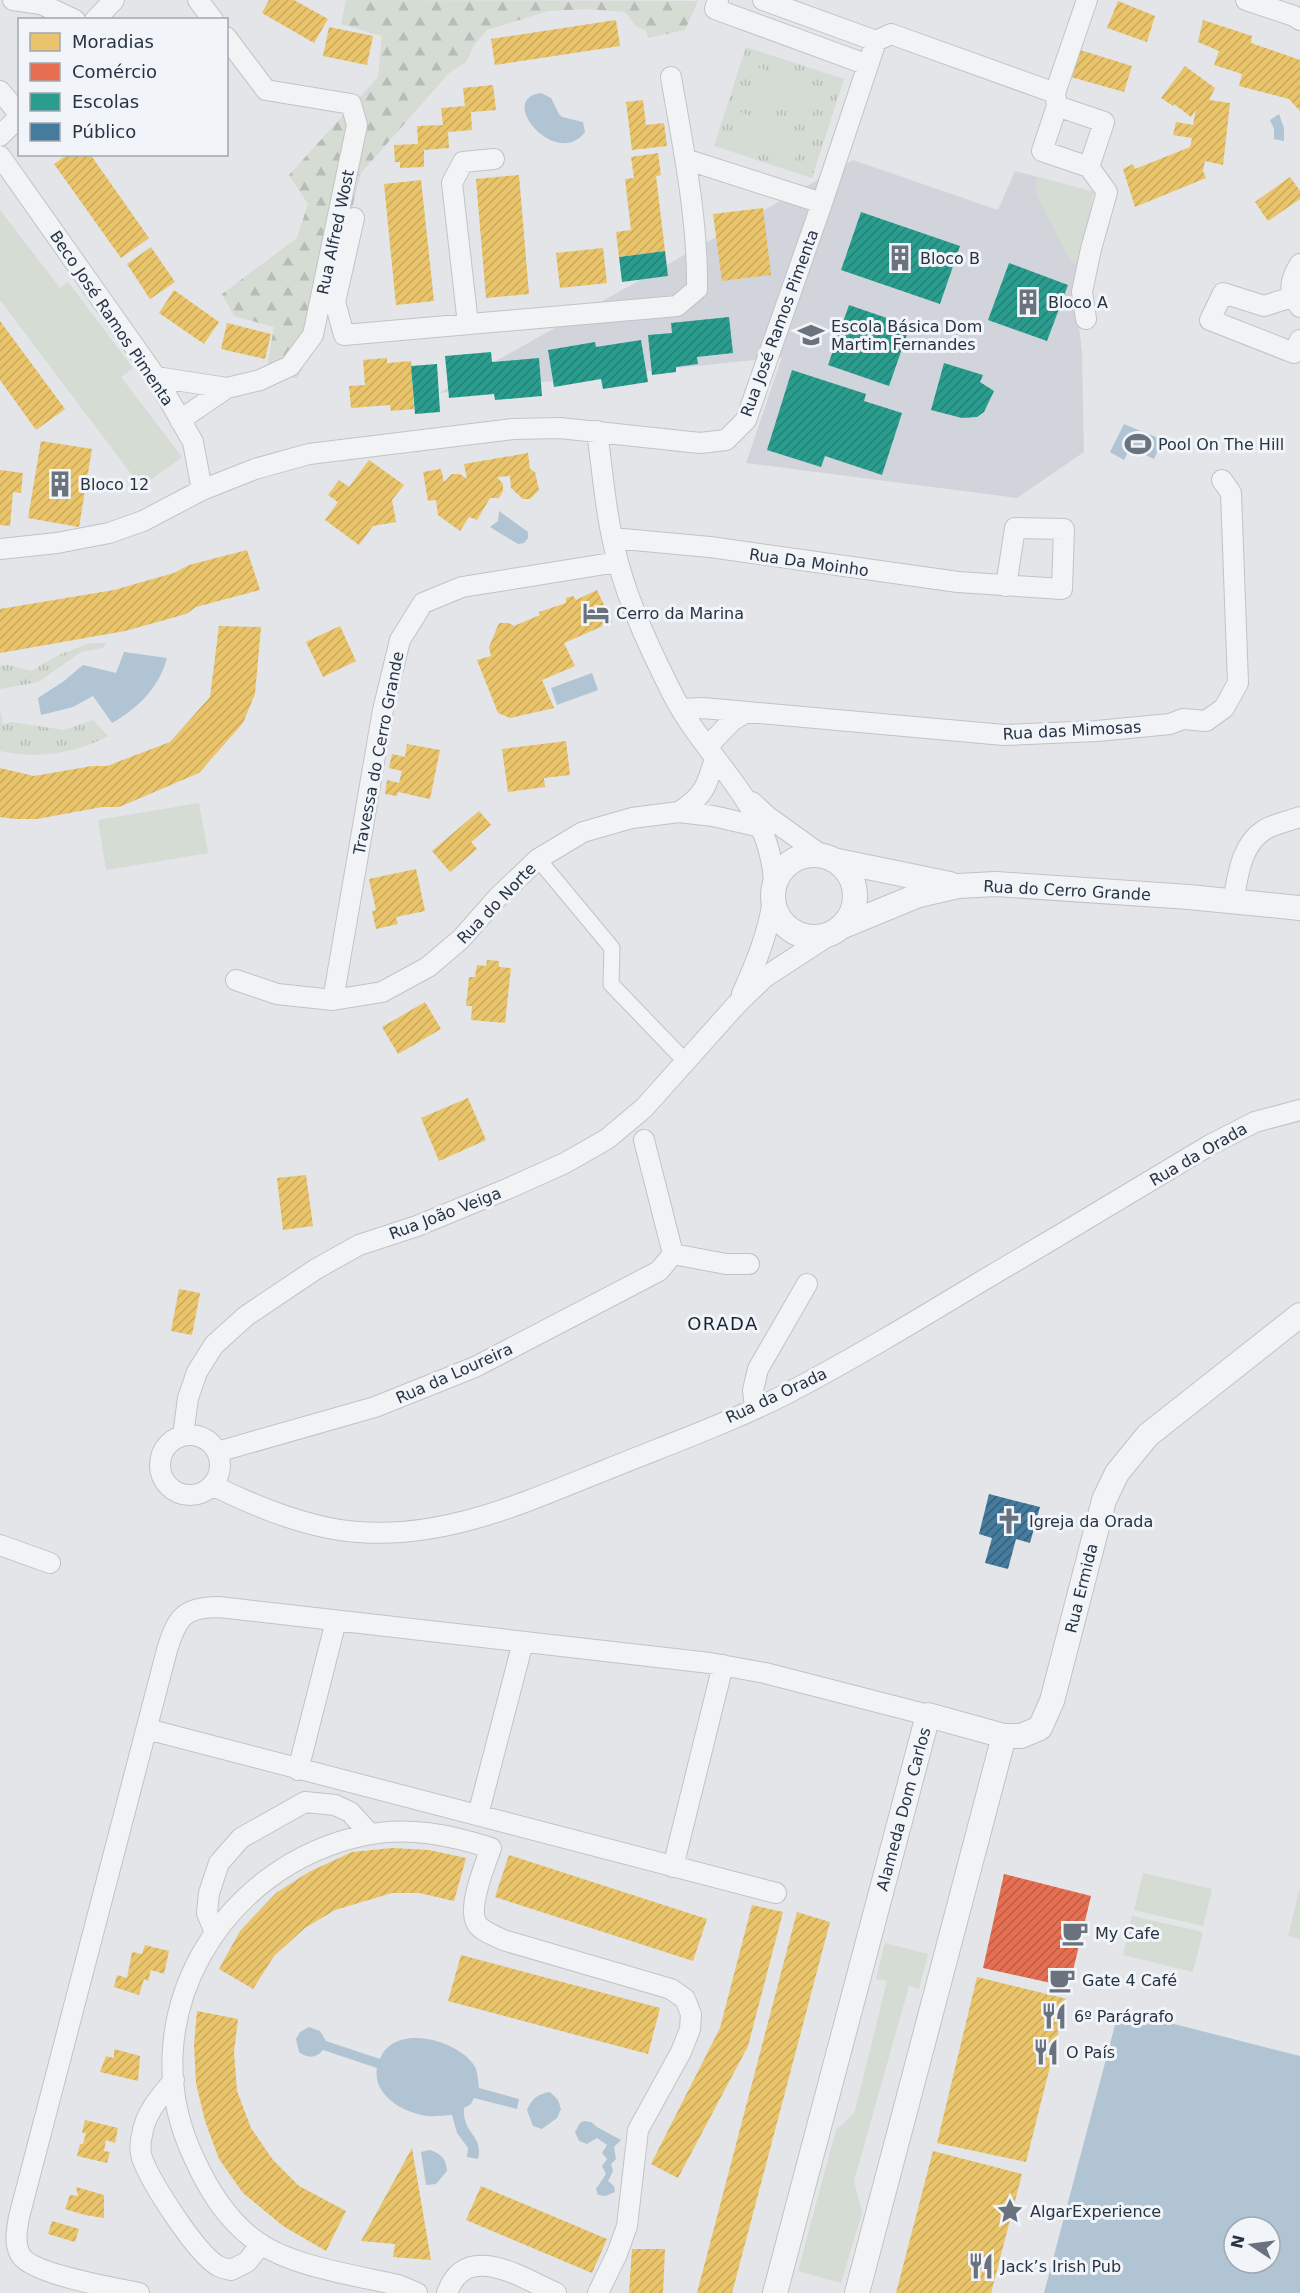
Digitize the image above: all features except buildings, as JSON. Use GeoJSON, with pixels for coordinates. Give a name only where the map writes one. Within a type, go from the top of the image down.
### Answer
{"type":"FeatureCollection","features":[{"type":"Feature","properties":{"kind":"street"},"geometry":{"type":"LineString","coordinates":[[13,0],[41,4],[71,18]]}},
{"type":"Feature","properties":{"kind":"street"},"geometry":{"type":"LineString","coordinates":[[96,18],[114,0]]}},
{"type":"Feature","properties":{"kind":"street"},"geometry":{"type":"LineString","coordinates":[[198,0],[212,18]]}},
{"type":"Feature","properties":{"kind":"street"},"geometry":{"type":"LineString","coordinates":[[718,0],[715,9],[868,65]]}},
{"type":"Feature","properties":{"kind":"street"},"geometry":{"type":"LineString","coordinates":[[763,0],[876,42],[891,34],[1056,100],[1104,122],[1089,167]]}},
{"type":"Feature","properties":{"kind":"street"},"geometry":{"type":"LineString","coordinates":[[1086,319],[1082,292],[1107,192],[1089,167],[1042,151],[1087,0]]}},
{"type":"Feature","properties":{"kind":"street"},"geometry":{"type":"LineString","coordinates":[[1246,0],[1294,16],[1300,21]]}},
{"type":"Feature","properties":{"kind":"street","name":"Rua Alfred Wost"},"geometry":{"type":"LineString","coordinates":[[156,376],[227,388],[260,380],[290,366],[313,335],[357,125],[351,104],[266,90],[228,40]]}},
{"type":"Feature","properties":{"kind":"street","name":"Rua José Ramos Pimenta"},"geometry":{"type":"LineString","coordinates":[[0,549],[57,543],[109,533],[143,521],[202,490],[255,469],[309,454],[513,429],[560,428],[700,443],[726,440],[746,420],[876,42]]}},
{"type":"Feature","properties":{"kind":"street"},"geometry":{"type":"LineString","coordinates":[[354,218],[335,302],[344,335],[677,306],[697,289],[698,253],[671,77]]}},
{"type":"Feature","properties":{"kind":"street"},"geometry":{"type":"LineString","coordinates":[[0,91],[18,114]]}},
{"type":"Feature","properties":{"kind":"street"},"geometry":{"type":"LineString","coordinates":[[0,136],[18,118]]}},
{"type":"Feature","properties":{"kind":"street","name":"Beco José Ramos Pimenta"},"geometry":{"type":"LineString","coordinates":[[0,156],[156,376],[193,442],[202,490]]}},
{"type":"Feature","properties":{"kind":"street"},"geometry":{"type":"LineString","coordinates":[[468,324],[453,183],[463,162],[494,159]]}},
{"type":"Feature","properties":{"kind":"street"},"geometry":{"type":"LineString","coordinates":[[685,159],[822,203]]}},
{"type":"Feature","properties":{"kind":"street"},"geometry":{"type":"LineString","coordinates":[[1300,264],[1292,278],[1296,302],[1264,306],[1223,293],[1210,320],[1294,353],[1300,340]]}},
{"type":"Feature","properties":{"kind":"street"},"geometry":{"type":"LineString","coordinates":[[180,420],[227,388]]}},
{"type":"Feature","properties":{"kind":"street"},"geometry":{"type":"LineString","coordinates":[[597,431],[612,538],[618,562],[641,626],[681,709],[740,791],[761,827],[770,848],[774,868],[774,894],[781,921],[798,934],[820,937],[836,930]]}},
{"type":"Feature","properties":{"kind":"street","name":"Rua das Mimosas"},"geometry":{"type":"LineString","coordinates":[[681,709],[704,708],[1004,735],[1097,731],[1170,724],[1183,719],[1206,721],[1224,708],[1238,683],[1231,493],[1222,480]]}},
{"type":"Feature","properties":{"kind":"street","name":"Rua Da Moinho"},"geometry":{"type":"LineString","coordinates":[[612,538],[710,547],[958,582],[1006,586]]}},
{"type":"Feature","properties":{"kind":"street","name":"Travessa do Cerro Grande"},"geometry":{"type":"LineString","coordinates":[[333,1000],[383,710],[400,640],[423,603],[462,587],[618,562]]}},
{"type":"Feature","properties":{"kind":"street"},"geometry":{"type":"LineString","coordinates":[[679,812],[695,802],[703,792],[711,752],[732,721],[746,713]]}},
{"type":"Feature","properties":{"kind":"street"},"geometry":{"type":"LineString","coordinates":[[737,1004],[765,977],[836,930],[849,917],[854,904],[854,891],[843,868],[767,816],[740,791]]}},
{"type":"Feature","properties":{"kind":"street","name":"Rua do Norte"},"geometry":{"type":"LineString","coordinates":[[236,980],[277,994],[333,1000],[382,992],[428,967],[461,939],[498,897],[538,859],[583,832],[632,818],[679,812],[713,816],[761,827]]}},
{"type":"Feature","properties":{"kind":"street"},"geometry":{"type":"LineString","coordinates":[[1233,902],[1241,861],[1252,842],[1264,831],[1300,818]]}},
{"type":"Feature","properties":{"kind":"street"},"geometry":{"type":"LineString","coordinates":[[737,1004],[762,949],[769,926],[778,876],[798,858],[811,855],[958,886]]}},
{"type":"Feature","properties":{"kind":"street"},"geometry":{"type":"LineString","coordinates":[[538,859],[612,948],[611,984],[685,1061]]}},
{"type":"Feature","properties":{"kind":"street","name":"Rua do Cerro Grande"},"geometry":{"type":"LineString","coordinates":[[836,930],[919,896],[958,886],[996,884],[1189,897],[1300,908]]}},
{"type":"Feature","properties":{"kind":"street","name":"Rua João Veiga"},"geometry":{"type":"LineString","coordinates":[[183,1436],[188,1398],[197,1372],[214,1345],[246,1317],[316,1269],[359,1245],[427,1222],[507,1189],[607,1139],[644,1108],[737,1004]]}},
{"type":"Feature","properties":{"kind":"street","name":"Rua da Orada"},"geometry":{"type":"LineString","coordinates":[[212,1485],[241,1499],[318,1525],[358,1532],[429,1529],[458,1524],[509,1509],[784,1395],[866,1351],[1210,1145],[1255,1122],[1300,1110]]}},
{"type":"Feature","properties":{"kind":"street"},"geometry":{"type":"LineString","coordinates":[[644,1140],[673,1254],[726,1264],[749,1264]]}},
{"type":"Feature","properties":{"kind":"street","name":"Rua da Loureira"},"geometry":{"type":"LineString","coordinates":[[217,1452],[375,1407],[476,1367],[659,1271],[673,1254]]}},
{"type":"Feature","properties":{"kind":"street"},"geometry":{"type":"LineString","coordinates":[[755,1408],[753,1390],[758,1369],[807,1284]]}},
{"type":"Feature","properties":{"kind":"street","name":"Rua Ermida"},"geometry":{"type":"LineString","coordinates":[[1004,1736],[1021,1736],[1040,1728],[1052,1701],[1104,1500],[1117,1473],[1148,1435],[1300,1315]]}},
{"type":"Feature","properties":{"kind":"street"},"geometry":{"type":"LineString","coordinates":[[183,1436],[199,1436],[213,1445],[217,1452],[219,1469],[212,1485],[197,1494],[180,1493],[173,1489],[162,1476],[160,1467],[164,1451],[175,1439],[183,1436]]}},
{"type":"Feature","properties":{"kind":"street"},"geometry":{"type":"LineString","coordinates":[[0,1545],[50,1563]]}},
{"type":"Feature","properties":{"kind":"street"},"geometry":{"type":"LineString","coordinates":[[120,2293],[32,2266],[20,2256],[16,2238],[22,2206],[173,1630],[183,1616],[199,1607],[219,1607],[723,1665],[765,1673],[928,1715]]}},
{"type":"Feature","properties":{"kind":"street"},"geometry":{"type":"LineString","coordinates":[[297,1770],[336,1621]]}},
{"type":"Feature","properties":{"kind":"street"},"geometry":{"type":"LineString","coordinates":[[478,1815],[523,1642]]}},
{"type":"Feature","properties":{"kind":"street"},"geometry":{"type":"LineString","coordinates":[[673,1867],[723,1665]]}},
{"type":"Feature","properties":{"kind":"street","name":"Alameda Dom Carlos"},"geometry":{"type":"LineString","coordinates":[[775,2293],[928,1715],[1004,1736]]}},
{"type":"Feature","properties":{"kind":"street"},"geometry":{"type":"LineString","coordinates":[[147,1729],[297,1770],[776,1893]]}},
{"type":"Feature","properties":{"kind":"street"},"geometry":{"type":"LineString","coordinates":[[857,2293],[1004,1736]]}},
{"type":"Feature","properties":{"kind":"street"},"geometry":{"type":"LineString","coordinates":[[214,1933],[207,1913],[209,1893],[219,1863],[241,1838],[305,1802],[334,1805],[350,1812],[370,1834]]}},
{"type":"Feature","properties":{"kind":"street"},"geometry":{"type":"LineString","coordinates":[[417,2293],[398,2285],[275,2253],[252,2238],[225,2213],[204,2180],[189,2148],[176,2110],[172,2043],[179,2007],[192,1970],[214,1933],[229,1914],[276,1871],[305,1854],[370,1834],[438,1833],[491,1848],[473,1910],[476,1923],[486,1932],[503,1940],[671,1989],[685,1999],[691,2014],[690,2029],[681,2052],[638,2130],[627,2226],[598,2293]]}},
{"type":"Feature","properties":{"kind":"street"},"geometry":{"type":"LineString","coordinates":[[174,2080],[149,2112],[142,2134],[141,2155],[150,2176],[173,2214],[204,2253],[218,2266],[231,2270],[247,2262],[261,2244]]}},
{"type":"Feature","properties":{"kind":"street"},"geometry":{"type":"LineString","coordinates":[[447,2293],[460,2272],[469,2266],[486,2265],[502,2269],[556,2293]]}},
{"type":"Feature","properties":{"kind":"street"},"geometry":{"type":"LineString","coordinates":[[73,2278],[139,2293]]}},
{"type":"Feature","properties":{"kind":"shaded area","name":"Escola Básica Dom Martim Fernandes"},"geometry":{"type":"Polygon","coordinates":[[[853,160],[998,210],[1015,171],[1094,192],[1075,289],[1082,353],[1084,452],[1017,498],[746,463],[782,357],[439,393],[853,160]]]}},
{"type":"Feature","properties":{"kind":"green space"},"geometry":{"type":"Polygon","coordinates":[[[346,0],[698,1],[685,30],[648,38],[646,30],[637,27],[625,12],[587,9],[548,11],[487,30],[474,45],[466,62],[450,72],[361,173],[322,324],[297,379],[267,366],[274,327],[234,316],[222,294],[297,238],[308,204],[289,175],[378,77],[382,36],[341,24],[346,0]]]}},
{"type":"Feature","properties":{"kind":"green space"},"geometry":{"type":"Polygon","coordinates":[[[746,47],[844,79],[812,178],[714,146],[746,47]]]}},
{"type":"Feature","properties":{"kind":"green space"},"geometry":{"type":"Polygon","coordinates":[[[757,67],[821,90],[810,120],[747,97],[757,67]]]}},
{"type":"Feature","properties":{"kind":"green space"},"geometry":{"type":"Polygon","coordinates":[[[740,112],[804,135],[793,165],[730,143],[740,112]]]}},
{"type":"Feature","properties":{"kind":"green space"},"geometry":{"type":"Polygon","coordinates":[[[1037,177],[1094,192],[1079,265],[1071,262],[1035,192],[1037,177]]]}},
{"type":"Feature","properties":{"kind":"green space"},"geometry":{"type":"Polygon","coordinates":[[[0,210],[60,288],[68,282],[133,368],[121,377],[182,457],[141,487],[0,300],[0,210]]]}},
{"type":"Feature","properties":{"kind":"green space"},"geometry":{"type":"Polygon","coordinates":[[[90,643],[106,643],[103,648],[81,652],[38,682],[0,689],[0,666],[8,665],[31,671],[59,655],[90,643]]]}},
{"type":"Feature","properties":{"kind":"green space"},"geometry":{"type":"Polygon","coordinates":[[[0,710],[3,724],[12,722],[64,730],[93,720],[108,736],[69,751],[41,755],[0,751],[0,710]]]}},
{"type":"Feature","properties":{"kind":"green space"},"geometry":{"type":"Polygon","coordinates":[[[199,803],[208,853],[106,870],[98,820],[199,803]]]}},
{"type":"Feature","properties":{"kind":"green space"},"geometry":{"type":"Polygon","coordinates":[[[1143,1873],[1212,1889],[1203,1926],[1134,1910],[1143,1873]]]}},
{"type":"Feature","properties":{"kind":"green space"},"geometry":{"type":"Polygon","coordinates":[[[1300,1887],[1300,1939],[1288,1936],[1300,1887]]]}},
{"type":"Feature","properties":{"kind":"green space"},"geometry":{"type":"Polygon","coordinates":[[[1132,1916],[1203,1932],[1193,1972],[1123,1955],[1132,1916]]]}},
{"type":"Feature","properties":{"kind":"green space"},"geometry":{"type":"Polygon","coordinates":[[[885,1943],[928,1954],[919,1989],[909,1986],[854,2181],[862,2213],[841,2283],[798,2271],[836,2130],[854,2114],[887,1981],[876,1979],[885,1943]]]}},
{"type":"Feature","properties":{"kind":"water"},"geometry":{"type":"Polygon","coordinates":[[[541,93],[551,98],[562,117],[583,122],[585,132],[573,141],[560,143],[547,138],[535,129],[527,118],[525,107],[529,98],[541,93]]]}},
{"type":"Feature","properties":{"kind":"water"},"geometry":{"type":"Polygon","coordinates":[[[1279,114],[1284,128],[1284,141],[1274,139],[1274,129],[1270,120],[1279,114]]]}},
{"type":"Feature","properties":{"kind":"water","name":"Pool On The Hill"},"geometry":{"type":"Polygon","coordinates":[[[1124,424],[1163,440],[1154,459],[1130,448],[1124,460],[1110,452],[1124,424]]]}},
{"type":"Feature","properties":{"kind":"water"},"geometry":{"type":"Polygon","coordinates":[[[499,511],[528,532],[528,538],[524,543],[518,544],[490,527],[498,521],[499,511]]]}},
{"type":"Feature","properties":{"kind":"water"},"geometry":{"type":"Polygon","coordinates":[[[124,652],[167,658],[153,688],[130,711],[112,723],[93,696],[73,707],[41,715],[38,698],[83,665],[116,673],[124,652]]]}},
{"type":"Feature","properties":{"kind":"water"},"geometry":{"type":"Polygon","coordinates":[[[592,673],[598,690],[557,705],[551,688],[592,673]]]}},
{"type":"Feature","properties":{"kind":"water"},"geometry":{"type":"Polygon","coordinates":[[[1119,2010],[1300,2056],[1300,2293],[1044,2293],[1119,2010]]]}},
{"type":"Feature","properties":{"kind":"water"},"geometry":{"type":"Polygon","coordinates":[[[309,2027],[320,2031],[326,2041],[380,2059],[387,2048],[398,2041],[411,2038],[440,2042],[454,2048],[474,2065],[479,2088],[519,2099],[517,2109],[474,2098],[471,2104],[464,2108],[464,2117],[476,2139],[479,2151],[478,2159],[467,2157],[468,2148],[457,2133],[452,2115],[428,2116],[400,2107],[379,2087],[377,2068],[323,2050],[311,2057],[299,2052],[296,2039],[300,2032],[309,2027]]]}},
{"type":"Feature","properties":{"kind":"water"},"geometry":{"type":"Polygon","coordinates":[[[550,2092],[558,2100],[561,2109],[557,2118],[542,2129],[533,2126],[527,2110],[529,2106],[536,2097],[550,2092]]]}},
{"type":"Feature","properties":{"kind":"water"},"geometry":{"type":"Polygon","coordinates":[[[591,2122],[621,2140],[614,2147],[616,2159],[611,2164],[613,2171],[608,2181],[614,2186],[615,2192],[605,2196],[598,2195],[596,2189],[606,2174],[602,2166],[607,2159],[602,2153],[607,2145],[597,2138],[587,2144],[579,2141],[575,2132],[580,2123],[591,2122]]]}},
{"type":"Feature","properties":{"kind":"water"},"geometry":{"type":"Polygon","coordinates":[[[430,2150],[442,2157],[447,2171],[436,2184],[426,2185],[421,2152],[430,2150]]]}},
{"type":"Feature","properties":{"kind":"place","name":"Bloco B"},"geometry":{"type":"Point","coordinates":[900,258]}},
{"type":"Feature","properties":{"kind":"place","name":"Bloco A"},"geometry":{"type":"Point","coordinates":[1028,302]}},
{"type":"Feature","properties":{"kind":"place","name":"Escola Básica Dom Martim Fernandes"},"geometry":{"type":"Point","coordinates":[811,335]}},
{"type":"Feature","properties":{"kind":"place","name":"Pool On The Hill"},"geometry":{"type":"Point","coordinates":[1138,444]}},
{"type":"Feature","properties":{"kind":"place","name":"Bloco 12"},"geometry":{"type":"Point","coordinates":[60,484]}},
{"type":"Feature","properties":{"kind":"place","name":"Cerro da Marina"},"geometry":{"type":"Point","coordinates":[596,613]}},
{"type":"Feature","properties":{"kind":"place","name":"Igreja da Orada"},"geometry":{"type":"Point","coordinates":[1009,1521]}},
{"type":"Feature","properties":{"kind":"place","name":"My Cafe"},"geometry":{"type":"Point","coordinates":[1075,1933]}},
{"type":"Feature","properties":{"kind":"place","name":"Gate 4 Café"},"geometry":{"type":"Point","coordinates":[1062,1980]}},
{"type":"Feature","properties":{"kind":"place","name":"6º Parágrafo"},"geometry":{"type":"Point","coordinates":[1054,2016]}},
{"type":"Feature","properties":{"kind":"place","name":"O País"},"geometry":{"type":"Point","coordinates":[1046,2052]}},
{"type":"Feature","properties":{"kind":"place","name":"AlgarExperience"},"geometry":{"type":"Point","coordinates":[1010,2211]}},
{"type":"Feature","properties":{"kind":"place","name":"Jack’s Irish Pub"},"geometry":{"type":"Point","coordinates":[981,2266]}},
{"type":"Feature","properties":{"kind":"district","name":"ORADA"},"geometry":{"type":"Point","coordinates":[723,1324]}}]}
